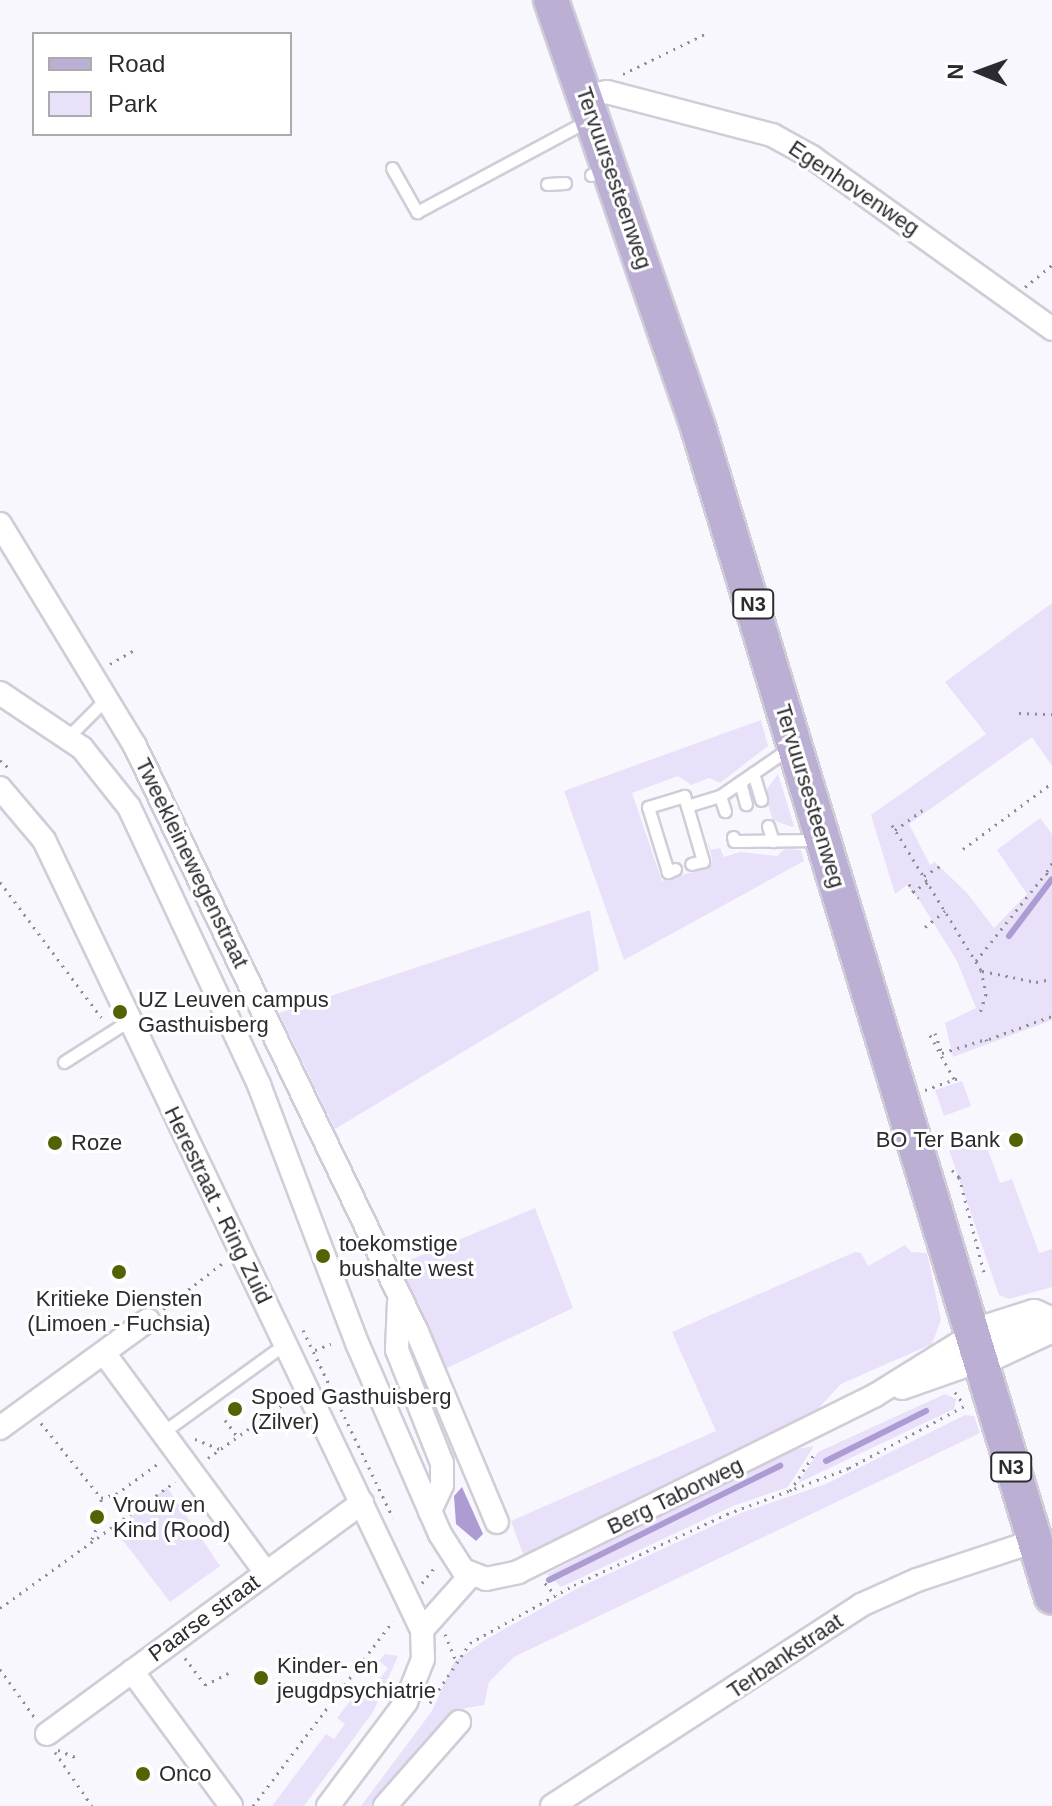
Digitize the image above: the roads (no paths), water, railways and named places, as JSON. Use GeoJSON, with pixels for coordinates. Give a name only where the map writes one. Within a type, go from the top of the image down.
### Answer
{"type":"FeatureCollection","features":[{"type":"Feature","properties":{"kind":"main road","name":"Tervuursesteenweg"},"geometry":{"type":"LineString","coordinates":[[551,0],[597,102],[1052,1597]]}},
{"type":"Feature","properties":{"kind":"main road"},"geometry":{"type":"LineString","coordinates":[[976,1348],[1034,1315],[1052,1325]]}},
{"type":"Feature","properties":{"kind":"street","name":"Egenhovenweg"},"geometry":{"type":"LineString","coordinates":[[597,102],[772,135],[812,157],[1019,301],[1052,329]]}},
{"type":"Feature","properties":{"kind":"street","name":"Tweekleinewegenstraat"},"geometry":{"type":"LineString","coordinates":[[0,524],[93,673],[191,858],[399,1302],[417,1332],[497,1522]]}},
{"type":"Feature","properties":{"kind":"street"},"geometry":{"type":"LineString","coordinates":[[0,693],[69,736],[119,791],[157,864],[259,1085],[357,1343],[430,1511],[456,1563],[471,1575],[422,1630],[423,1659],[406,1702],[328,1806]]}},
{"type":"Feature","properties":{"kind":"street","name":"Herestraat - Ring Zuid"},"geometry":{"type":"LineString","coordinates":[[0,788],[44,840],[280,1347],[362,1503],[422,1630]]}},
{"type":"Feature","properties":{"kind":"street","name":"Tweekleinewegenstraat"},"geometry":{"type":"LineString","coordinates":[[399,1302],[397,1350],[442,1463],[442,1485],[430,1511]]}},
{"type":"Feature","properties":{"kind":"street"},"geometry":{"type":"LineString","coordinates":[[0,1428],[148,1320]]}},
{"type":"Feature","properties":{"kind":"street","name":"Berg Taborweg"},"geometry":{"type":"LineString","coordinates":[[471,1575],[493,1580],[518,1572],[976,1348]]}},
{"type":"Feature","properties":{"kind":"street"},"geometry":{"type":"LineString","coordinates":[[104,1353],[266,1573]]}},
{"type":"Feature","properties":{"kind":"street","name":"Paarse straat"},"geometry":{"type":"LineString","coordinates":[[51,1743],[132,1671],[362,1503]]}},
{"type":"Feature","properties":{"kind":"street","name":"Terbankstraat"},"geometry":{"type":"LineString","coordinates":[[552,1806],[861,1605],[917,1580],[1035,1541]]}},
{"type":"Feature","properties":{"kind":"street"},"geometry":{"type":"LineString","coordinates":[[132,1671],[231,1806]]}},
{"type":"Feature","properties":{"kind":"street"},"geometry":{"type":"LineString","coordinates":[[385,1806],[459,1722]]}},
{"type":"Feature","properties":{"kind":"lane"},"geometry":{"type":"LineString","coordinates":[[392,168],[417,212],[597,102]]}},
{"type":"Feature","properties":{"kind":"lane"},"geometry":{"type":"LineString","coordinates":[[547,184],[565,183]]}},
{"type":"Feature","properties":{"kind":"lane"},"geometry":{"type":"LineString","coordinates":[[69,736],[106,699]]}},
{"type":"Feature","properties":{"kind":"lane"},"geometry":{"type":"LineString","coordinates":[[687,806],[720,796],[794,745]]}},
{"type":"Feature","properties":{"kind":"lane"},"geometry":{"type":"LineString","coordinates":[[753,773],[761,800]]}},
{"type":"Feature","properties":{"kind":"lane"},"geometry":{"type":"LineString","coordinates":[[737,785],[743,806]]}},
{"type":"Feature","properties":{"kind":"lane"},"geometry":{"type":"LineString","coordinates":[[675,869],[668,872],[659,831],[648,807],[684,796],[687,806],[685,823],[696,835]]}},
{"type":"Feature","properties":{"kind":"lane"},"geometry":{"type":"LineString","coordinates":[[720,796],[725,811]]}},
{"type":"Feature","properties":{"kind":"lane"},"geometry":{"type":"LineString","coordinates":[[768,826],[773,841]]}},
{"type":"Feature","properties":{"kind":"lane"},"geometry":{"type":"LineString","coordinates":[[683,839],[696,835]]}},
{"type":"Feature","properties":{"kind":"lane"},"geometry":{"type":"LineString","coordinates":[[691,864],[703,861],[693,850],[696,835]]}},
{"type":"Feature","properties":{"kind":"lane"},"geometry":{"type":"LineString","coordinates":[[733,837],[752,836],[773,841],[823,840]]}},
{"type":"Feature","properties":{"kind":"lane"},"geometry":{"type":"LineString","coordinates":[[64,1062],[130,1020]]}},
{"type":"Feature","properties":{"kind":"lane"},"geometry":{"type":"LineString","coordinates":[[147,1430],[157,1437],[280,1347]]}},
{"type":"Feature","properties":{"kind":"waterway"},"geometry":{"type":"LineString","coordinates":[[1009,936],[1052,879]]}},
{"type":"Feature","properties":{"kind":"waterway"},"geometry":{"type":"LineString","coordinates":[[826,1461],[926,1411]]}},
{"type":"Feature","properties":{"kind":"waterway"},"geometry":{"type":"LineString","coordinates":[[549,1580],[780,1466]]}},
{"type":"Feature","properties":{"kind":"place","name":"UZ Leuven campus Gasthuisberg"},"geometry":{"type":"Point","coordinates":[120,1012]}},
{"type":"Feature","properties":{"kind":"place","name":"BO Ter Bank"},"geometry":{"type":"Point","coordinates":[1016,1140]}},
{"type":"Feature","properties":{"kind":"place","name":"Roze"},"geometry":{"type":"Point","coordinates":[55,1143]}},
{"type":"Feature","properties":{"kind":"place","name":"toekomstige bushalte west"},"geometry":{"type":"Point","coordinates":[323,1256]}},
{"type":"Feature","properties":{"kind":"place","name":"Kritieke Diensten (Limoen - Fuchsia)"},"geometry":{"type":"Point","coordinates":[119,1272]}},
{"type":"Feature","properties":{"kind":"place","name":"Spoed Gasthuisberg (Zilver)"},"geometry":{"type":"Point","coordinates":[235,1409]}},
{"type":"Feature","properties":{"kind":"place","name":"Vrouw en Kind (Rood)"},"geometry":{"type":"Point","coordinates":[97,1517]}},
{"type":"Feature","properties":{"kind":"place","name":"Kinder- en jeugdpsychiatrie"},"geometry":{"type":"Point","coordinates":[261,1678]}},
{"type":"Feature","properties":{"kind":"place","name":"Onco"},"geometry":{"type":"Point","coordinates":[143,1774]}}]}
